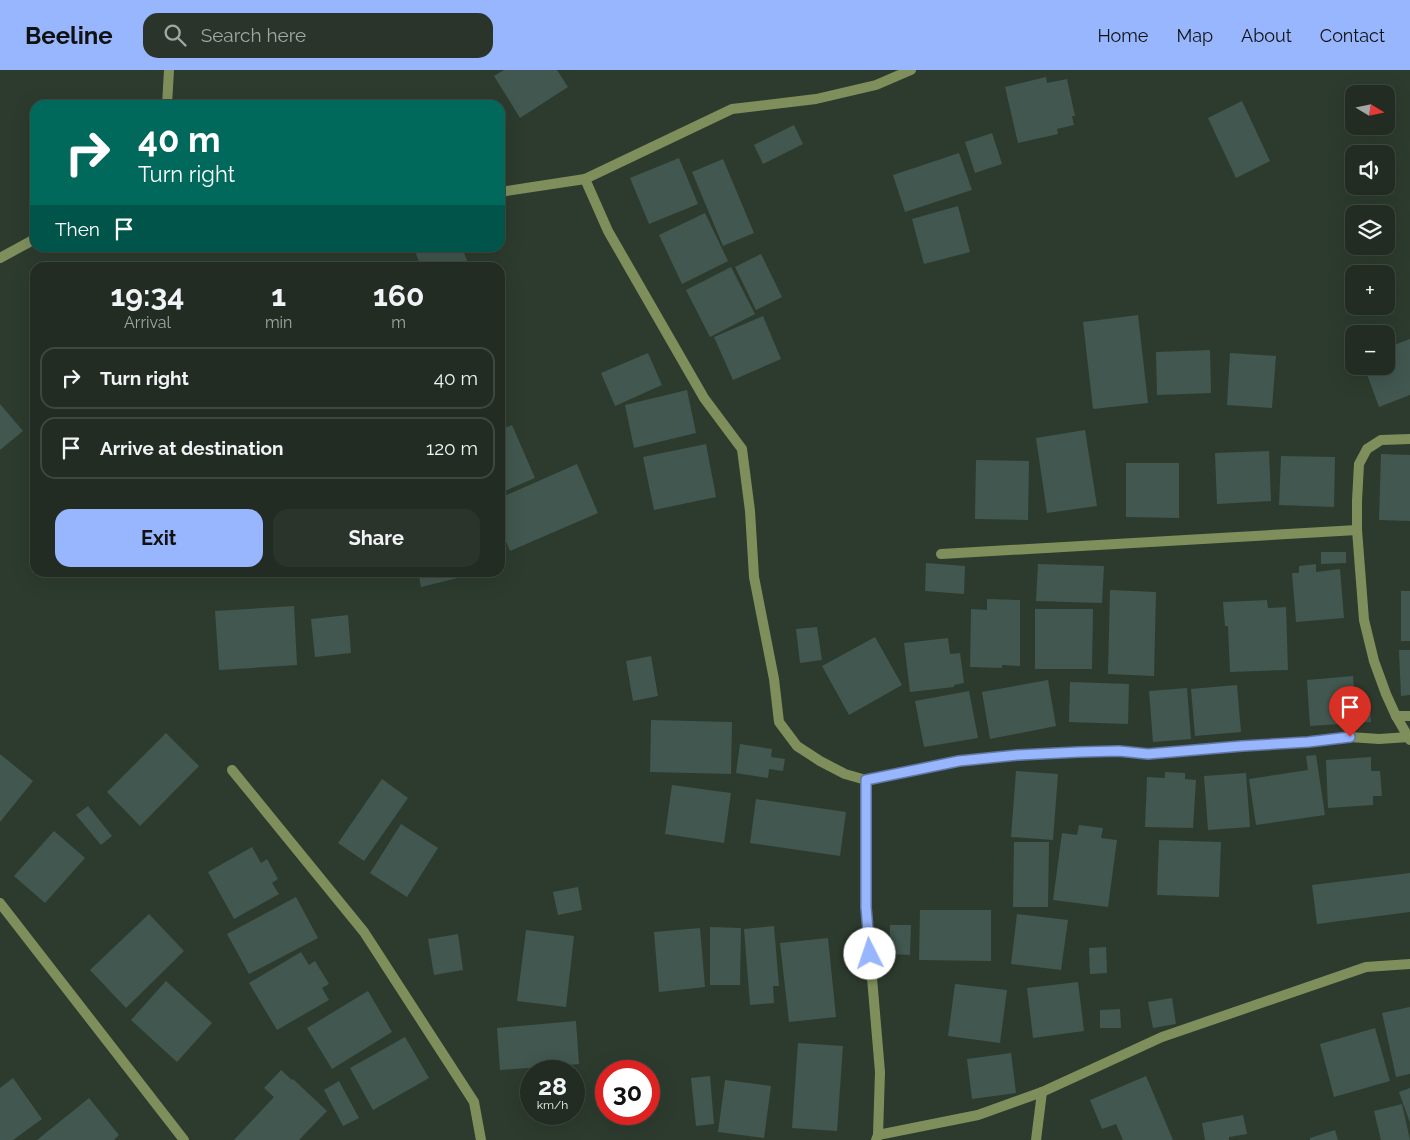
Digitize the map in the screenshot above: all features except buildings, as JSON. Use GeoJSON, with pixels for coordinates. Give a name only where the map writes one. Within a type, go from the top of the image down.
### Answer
{"type":"FeatureCollection","features":[{"type":"Feature","properties":{"kind":"street"},"geometry":{"type":"LineString","coordinates":[[167,100],[168,70]]}},
{"type":"Feature","properties":{"kind":"street"},"geometry":{"type":"LineString","coordinates":[[505,191],[585,179],[732,108],[816,99],[876,85],[912,70]]}},
{"type":"Feature","properties":{"kind":"street"},"geometry":{"type":"LineString","coordinates":[[585,179],[608,231],[699,389],[742,450],[750,512],[754,577],[774,679],[779,722],[798,746],[844,774],[866,780],[959,761],[1018,755],[1119,751],[1148,754],[1350,737],[1409,739],[1386,694],[1374,661],[1364,620],[1356,501],[1359,464],[1367,449],[1381,440],[1410,439]]}},
{"type":"Feature","properties":{"kind":"street"},"geometry":{"type":"LineString","coordinates":[[0,258],[30,242]]}},
{"type":"Feature","properties":{"kind":"street"},"geometry":{"type":"LineString","coordinates":[[941,554],[1357,530]]}},
{"type":"Feature","properties":{"kind":"street"},"geometry":{"type":"LineString","coordinates":[[1396,716],[1410,716]]}},
{"type":"Feature","properties":{"kind":"street"},"geometry":{"type":"LineString","coordinates":[[232,770],[364,932],[474,1102],[481,1140]]}},
{"type":"Feature","properties":{"kind":"street"},"geometry":{"type":"LineString","coordinates":[[866,780],[866,907],[880,1072],[877,1138],[978,1115],[1042,1092],[1180,1031],[1366,967],[1410,964]]}},
{"type":"Feature","properties":{"kind":"street"},"geometry":{"type":"LineString","coordinates":[[0,903],[184,1140]]}},
{"type":"Feature","properties":{"kind":"street"},"geometry":{"type":"LineString","coordinates":[[1036,1140],[1042,1092]]}},
{"type":"Feature","properties":{"kind":"route"},"geometry":{"type":"LineString","coordinates":[[870,954],[866,907],[866,780],[959,761],[1018,755],[1119,751],[1148,754],[1350,737]]}}]}
